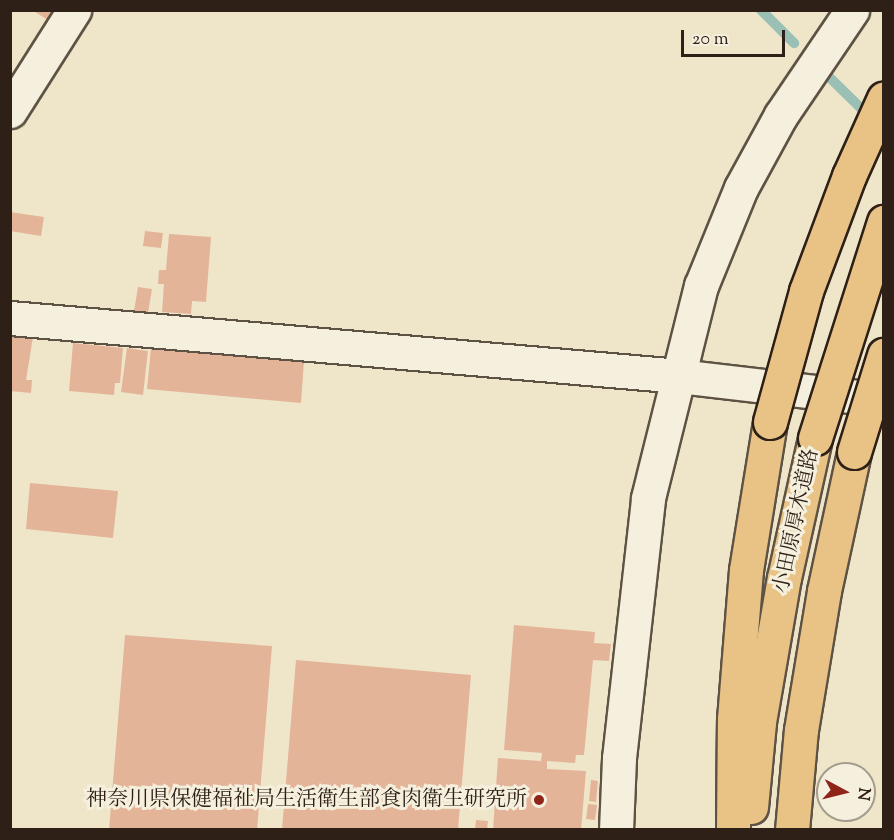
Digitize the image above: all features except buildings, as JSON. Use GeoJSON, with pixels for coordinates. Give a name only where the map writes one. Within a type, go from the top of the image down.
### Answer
{"type":"FeatureCollection","features":[{"type":"Feature","properties":{"kind":"highway"},"geometry":{"type":"LineString","coordinates":[[733,830],[734,719],[746,570],[770,422],[806,291],[849,176],[884,98]]}},
{"type":"Feature","properties":{"kind":"highway","name":"小田原厚木道路"},"geometry":{"type":"LineString","coordinates":[[750,830],[759,722],[784,578],[814,438],[884,222]]}},
{"type":"Feature","properties":{"kind":"highway","name":"小田原厚木道路"},"geometry":{"type":"LineString","coordinates":[[792,830],[801,730],[822,602],[854,452],[884,355]]}},
{"type":"Feature","properties":{"kind":"street"},"geometry":{"type":"LineString","coordinates":[[10,111],[74,10]]}},
{"type":"Feature","properties":{"kind":"street"},"geometry":{"type":"LineString","coordinates":[[616,830],[619,758],[648,498],[701,286],[741,188],[781,115],[852,10]]}},
{"type":"Feature","properties":{"kind":"street"},"geometry":{"type":"LineString","coordinates":[[10,318],[679,376],[884,400]]}},
{"type":"Feature","properties":{"kind":"waterway"},"geometry":{"type":"LineString","coordinates":[[761,10],[794,43]]}},
{"type":"Feature","properties":{"kind":"waterway"},"geometry":{"type":"LineString","coordinates":[[827,75],[871,118]]}},
{"type":"Feature","properties":{"kind":"place","name":"神奈川県保健福祉局生活衛生部食肉衛生研究所"},"geometry":{"type":"Point","coordinates":[539,800]}}]}
